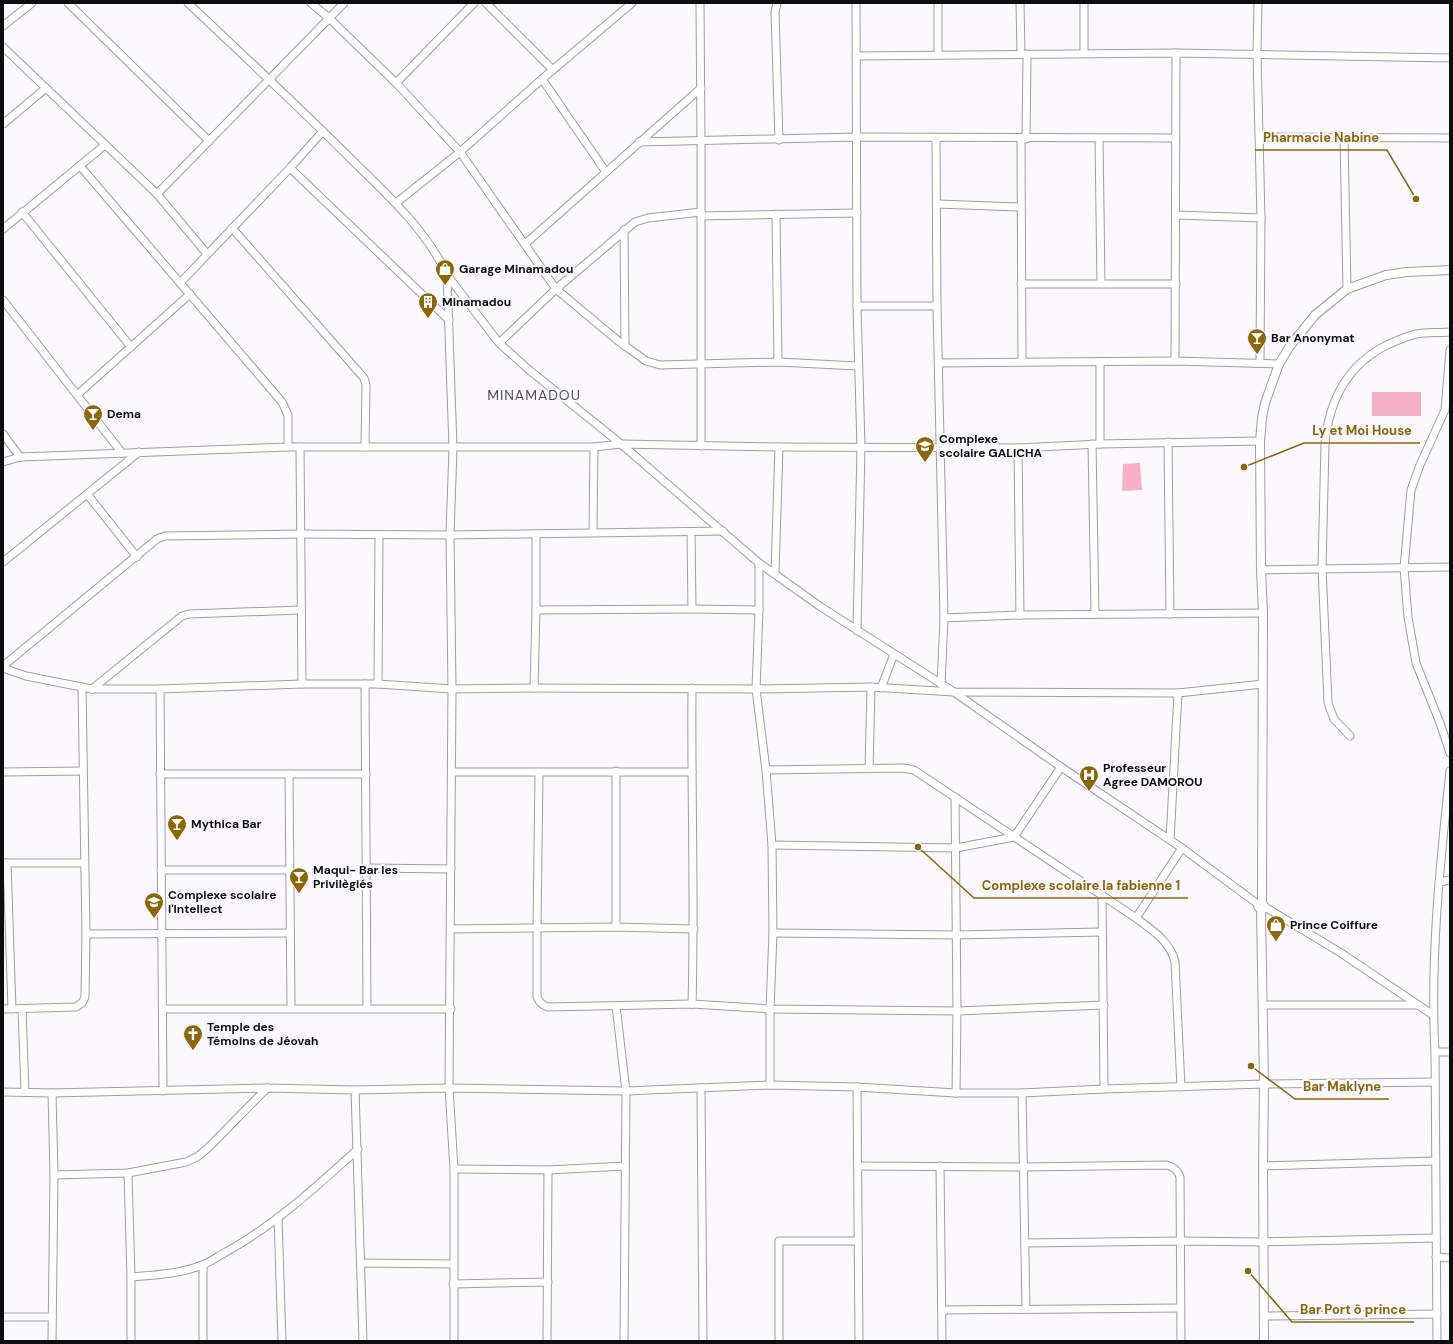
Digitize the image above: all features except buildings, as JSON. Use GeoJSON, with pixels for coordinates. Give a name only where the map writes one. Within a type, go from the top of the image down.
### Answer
{"type":"FeatureCollection","features":[{"type":"Feature","properties":{"kind":"street"},"geometry":{"type":"LineString","coordinates":[[3,26],[32,3]]}},
{"type":"Feature","properties":{"kind":"street"},"geometry":{"type":"LineString","coordinates":[[68,3],[209,141]]}},
{"type":"Feature","properties":{"kind":"street"},"geometry":{"type":"LineString","coordinates":[[188,3],[323,131],[396,204],[432,247],[448,275],[499,343],[528,369],[622,444],[759,563],[857,631],[954,692],[1061,767],[1182,848],[1262,906],[1341,953],[1433,1015]]}},
{"type":"Feature","properties":{"kind":"street"},"geometry":{"type":"LineString","coordinates":[[311,3],[329,18],[396,83],[460,152],[556,289],[625,346],[646,360],[660,365],[778,362],[858,366]]}},
{"type":"Feature","properties":{"kind":"street"},"geometry":{"type":"LineString","coordinates":[[157,194],[344,3]]}},
{"type":"Feature","properties":{"kind":"street"},"geometry":{"type":"LineString","coordinates":[[396,83],[474,3]]}},
{"type":"Feature","properties":{"kind":"street"},"geometry":{"type":"LineString","coordinates":[[486,3],[553,70]]}},
{"type":"Feature","properties":{"kind":"street"},"geometry":{"type":"LineString","coordinates":[[396,204],[460,152],[542,79],[632,3]]}},
{"type":"Feature","properties":{"kind":"street"},"geometry":{"type":"LineString","coordinates":[[700,3],[701,446]]}},
{"type":"Feature","properties":{"kind":"street"},"geometry":{"type":"LineString","coordinates":[[777,3],[775,12],[779,140]]}},
{"type":"Feature","properties":{"kind":"street"},"geometry":{"type":"LineString","coordinates":[[856,3],[856,213],[860,447],[857,631]]}},
{"type":"Feature","properties":{"kind":"street"},"geometry":{"type":"LineString","coordinates":[[938,3],[938,54]]}},
{"type":"Feature","properties":{"kind":"street"},"geometry":{"type":"LineString","coordinates":[[1020,3],[1024,54],[1024,139],[1021,207],[1022,362]]}},
{"type":"Feature","properties":{"kind":"street"},"geometry":{"type":"LineString","coordinates":[[1084,3],[1084,53]]}},
{"type":"Feature","properties":{"kind":"street"},"geometry":{"type":"LineString","coordinates":[[1258,3],[1257,54],[1261,218],[1260,363]]}},
{"type":"Feature","properties":{"kind":"street"},"geometry":{"type":"LineString","coordinates":[[3,47],[157,194],[207,254]]}},
{"type":"Feature","properties":{"kind":"street"},"geometry":{"type":"LineString","coordinates":[[856,56],[938,54],[1176,53],[1450,58]]}},
{"type":"Feature","properties":{"kind":"street"},"geometry":{"type":"LineString","coordinates":[[1175,361],[1176,53]]}},
{"type":"Feature","properties":{"kind":"street"},"geometry":{"type":"LineString","coordinates":[[542,79],[606,172]]}},
{"type":"Feature","properties":{"kind":"street"},"geometry":{"type":"LineString","coordinates":[[3,124],[46,88]]}},
{"type":"Feature","properties":{"kind":"street"},"geometry":{"type":"LineString","coordinates":[[525,244],[701,88]]}},
{"type":"Feature","properties":{"kind":"street"},"geometry":{"type":"LineString","coordinates":[[180,283],[290,168],[323,131]]}},
{"type":"Feature","properties":{"kind":"street"},"geometry":{"type":"LineString","coordinates":[[639,142],[779,140],[856,137],[1024,139],[1175,138]]}},
{"type":"Feature","properties":{"kind":"street"},"geometry":{"type":"LineString","coordinates":[[1260,137],[1450,138]]}},
{"type":"Feature","properties":{"kind":"street"},"geometry":{"type":"LineString","coordinates":[[936,138],[938,204],[937,306],[939,448],[944,618],[941,684]]}},
{"type":"Feature","properties":{"kind":"street"},"geometry":{"type":"LineString","coordinates":[[1344,138],[1347,289]]}},
{"type":"Feature","properties":{"kind":"street"},"geometry":{"type":"LineString","coordinates":[[1099,139],[1100,283]]}},
{"type":"Feature","properties":{"kind":"street"},"geometry":{"type":"LineString","coordinates":[[3,228],[105,145]]}},
{"type":"Feature","properties":{"kind":"street"},"geometry":{"type":"LineString","coordinates":[[80,166],[286,407],[288,415],[288,447]]}},
{"type":"Feature","properties":{"kind":"street"},"geometry":{"type":"LineString","coordinates":[[290,168],[449,320]]}},
{"type":"Feature","properties":{"kind":"street"},"geometry":{"type":"LineString","coordinates":[[938,204],[1021,207]]}},
{"type":"Feature","properties":{"kind":"street"},"geometry":{"type":"LineString","coordinates":[[22,212],[131,346]]}},
{"type":"Feature","properties":{"kind":"street"},"geometry":{"type":"LineString","coordinates":[[499,343],[556,289],[635,222],[648,218],[701,214],[856,213]]}},
{"type":"Feature","properties":{"kind":"street"},"geometry":{"type":"LineString","coordinates":[[776,214],[778,362]]}},
{"type":"Feature","properties":{"kind":"street"},"geometry":{"type":"LineString","coordinates":[[1176,215],[1261,218]]}},
{"type":"Feature","properties":{"kind":"street"},"geometry":{"type":"LineString","coordinates":[[232,228],[364,378],[366,385],[365,447]]}},
{"type":"Feature","properties":{"kind":"street"},"geometry":{"type":"LineString","coordinates":[[624,230],[625,346]]}},
{"type":"Feature","properties":{"kind":"street"},"geometry":{"type":"LineString","coordinates":[[1264,1341],[1262,613],[1260,441],[1262,418],[1265,403],[1279,364],[1290,346],[1315,315],[1347,289],[1386,275],[1407,272],[1450,270]]}},
{"type":"Feature","properties":{"kind":"street"},"geometry":{"type":"LineString","coordinates":[[448,275],[453,448],[450,535],[452,772],[450,869],[451,1009],[449,1088],[454,1169],[454,1341]]}},
{"type":"Feature","properties":{"kind":"street"},"geometry":{"type":"LineString","coordinates":[[1021,284],[1176,284]]}},
{"type":"Feature","properties":{"kind":"street"},"geometry":{"type":"LineString","coordinates":[[77,395],[190,294]]}},
{"type":"Feature","properties":{"kind":"street"},"geometry":{"type":"LineString","coordinates":[[3,300],[122,453]]}},
{"type":"Feature","properties":{"kind":"street"},"geometry":{"type":"LineString","coordinates":[[857,306],[937,306]]}},
{"type":"Feature","properties":{"kind":"street"},"geometry":{"type":"LineString","coordinates":[[1350,736],[1334,719],[1328,703],[1322,568],[1326,439],[1330,412],[1337,396],[1352,372],[1372,353],[1415,334],[1450,332]]}},
{"type":"Feature","properties":{"kind":"street"},"geometry":{"type":"LineString","coordinates":[[1450,350],[1445,410],[1420,465],[1411,490],[1404,568],[1408,617],[1416,663],[1440,723],[1450,753]]}},
{"type":"Feature","properties":{"kind":"street"},"geometry":{"type":"LineString","coordinates":[[938,363],[1175,361],[1279,364]]}},
{"type":"Feature","properties":{"kind":"street"},"geometry":{"type":"LineString","coordinates":[[1094,614],[1096,444],[1100,362]]}},
{"type":"Feature","properties":{"kind":"street"},"geometry":{"type":"LineString","coordinates":[[1445,410],[1450,419]]}},
{"type":"Feature","properties":{"kind":"street"},"geometry":{"type":"LineString","coordinates":[[3,434],[20,456]]}},
{"type":"Feature","properties":{"kind":"street"},"geometry":{"type":"LineString","coordinates":[[3,462],[20,456],[288,447],[453,448],[594,446],[622,444],[779,447],[1018,448],[1096,444],[1260,441]]}},
{"type":"Feature","properties":{"kind":"street"},"geometry":{"type":"LineString","coordinates":[[1168,442],[1170,614]]}},
{"type":"Feature","properties":{"kind":"street"},"geometry":{"type":"LineString","coordinates":[[593,532],[594,446]]}},
{"type":"Feature","properties":{"kind":"street"},"geometry":{"type":"LineString","coordinates":[[300,447],[302,684]]}},
{"type":"Feature","properties":{"kind":"street"},"geometry":{"type":"LineString","coordinates":[[775,573],[779,447]]}},
{"type":"Feature","properties":{"kind":"street"},"geometry":{"type":"LineString","coordinates":[[1018,448],[1020,615]]}},
{"type":"Feature","properties":{"kind":"street"},"geometry":{"type":"LineString","coordinates":[[3,562],[139,452]]}},
{"type":"Feature","properties":{"kind":"street"},"geometry":{"type":"LineString","coordinates":[[87,494],[137,557]]}},
{"type":"Feature","properties":{"kind":"street"},"geometry":{"type":"LineString","coordinates":[[723,531],[450,535],[170,535],[157,539],[3,667],[26,676],[92,689],[302,684],[378,684],[452,689],[692,688],[756,690],[870,687],[954,692],[1178,692],[1262,684]]}},
{"type":"Feature","properties":{"kind":"street"},"geometry":{"type":"LineString","coordinates":[[691,532],[692,609]]}},
{"type":"Feature","properties":{"kind":"street"},"geometry":{"type":"LineString","coordinates":[[534,688],[536,534]]}},
{"type":"Feature","properties":{"kind":"street"},"geometry":{"type":"LineString","coordinates":[[378,535],[378,684]]}},
{"type":"Feature","properties":{"kind":"street"},"geometry":{"type":"LineString","coordinates":[[759,563],[756,690],[766,770],[772,845],[773,933],[770,1009],[770,1085]]}},
{"type":"Feature","properties":{"kind":"street"},"geometry":{"type":"LineString","coordinates":[[1261,570],[1450,567]]}},
{"type":"Feature","properties":{"kind":"street"},"geometry":{"type":"LineString","coordinates":[[92,689],[182,616],[189,614],[301,610]]}},
{"type":"Feature","properties":{"kind":"street"},"geometry":{"type":"LineString","coordinates":[[536,610],[759,610]]}},
{"type":"Feature","properties":{"kind":"street"},"geometry":{"type":"LineString","coordinates":[[944,618],[1020,615],[1262,613]]}},
{"type":"Feature","properties":{"kind":"street"},"geometry":{"type":"LineString","coordinates":[[881,688],[894,654]]}},
{"type":"Feature","properties":{"kind":"street"},"geometry":{"type":"LineString","coordinates":[[365,684],[368,1008]]}},
{"type":"Feature","properties":{"kind":"street"},"geometry":{"type":"LineString","coordinates":[[3,1009],[76,1007],[82,1003],[85,997],[86,934],[82,687]]}},
{"type":"Feature","properties":{"kind":"street"},"geometry":{"type":"LineString","coordinates":[[869,768],[870,687]]}},
{"type":"Feature","properties":{"kind":"street"},"geometry":{"type":"LineString","coordinates":[[160,688],[163,1091]]}},
{"type":"Feature","properties":{"kind":"street"},"geometry":{"type":"LineString","coordinates":[[692,688],[694,929],[692,1004]]}},
{"type":"Feature","properties":{"kind":"street"},"geometry":{"type":"LineString","coordinates":[[1170,840],[1178,692]]}},
{"type":"Feature","properties":{"kind":"street"},"geometry":{"type":"LineString","coordinates":[[772,845],[956,848],[1014,837],[1061,767]]}},
{"type":"Feature","properties":{"kind":"street"},"geometry":{"type":"LineString","coordinates":[[766,770],[869,768],[908,768],[914,770],[1136,918],[1161,938],[1170,947],[1173,954],[1175,962],[1181,1087]]}},
{"type":"Feature","properties":{"kind":"street"},"geometry":{"type":"LineString","coordinates":[[3,772],[83,771]]}},
{"type":"Feature","properties":{"kind":"street"},"geometry":{"type":"LineString","coordinates":[[1437,1341],[1435,1052],[1433,1015],[1437,900],[1448,808],[1450,771]]}},
{"type":"Feature","properties":{"kind":"street"},"geometry":{"type":"LineString","coordinates":[[452,772],[692,772]]}},
{"type":"Feature","properties":{"kind":"street"},"geometry":{"type":"LineString","coordinates":[[616,772],[616,927]]}},
{"type":"Feature","properties":{"kind":"street"},"geometry":{"type":"LineString","coordinates":[[539,773],[537,997],[543,1006],[692,1004],[770,1009],[957,1011],[1104,1005]]}},
{"type":"Feature","properties":{"kind":"street"},"geometry":{"type":"LineString","coordinates":[[160,774],[366,774]]}},
{"type":"Feature","properties":{"kind":"street"},"geometry":{"type":"LineString","coordinates":[[288,774],[291,1008]]}},
{"type":"Feature","properties":{"kind":"street"},"geometry":{"type":"LineString","coordinates":[[955,797],[957,1011],[956,1093]]}},
{"type":"Feature","properties":{"kind":"street"},"geometry":{"type":"LineString","coordinates":[[1136,918],[1182,848]]}},
{"type":"Feature","properties":{"kind":"street"},"geometry":{"type":"LineString","coordinates":[[12,1009],[6,938],[5,863],[84,863]]}},
{"type":"Feature","properties":{"kind":"street"},"geometry":{"type":"LineString","coordinates":[[367,868],[450,869]]}},
{"type":"Feature","properties":{"kind":"street"},"geometry":{"type":"LineString","coordinates":[[161,870],[290,870]]}},
{"type":"Feature","properties":{"kind":"street"},"geometry":{"type":"LineString","coordinates":[[1439,882],[1450,880]]}},
{"type":"Feature","properties":{"kind":"street"},"geometry":{"type":"LineString","coordinates":[[1102,895],[1104,1088]]}},
{"type":"Feature","properties":{"kind":"street"},"geometry":{"type":"LineString","coordinates":[[451,928],[616,927],[694,929]]}},
{"type":"Feature","properties":{"kind":"street"},"geometry":{"type":"LineString","coordinates":[[773,933],[956,935],[1102,932]]}},
{"type":"Feature","properties":{"kind":"street"},"geometry":{"type":"LineString","coordinates":[[86,934],[290,933]]}},
{"type":"Feature","properties":{"kind":"street"},"geometry":{"type":"LineString","coordinates":[[1263,1005],[1418,1005]]}},
{"type":"Feature","properties":{"kind":"street"},"geometry":{"type":"LineString","coordinates":[[616,1006],[626,1091],[624,1341]]}},
{"type":"Feature","properties":{"kind":"street"},"geometry":{"type":"LineString","coordinates":[[163,1008],[451,1009]]}},
{"type":"Feature","properties":{"kind":"street"},"geometry":{"type":"LineString","coordinates":[[22,1009],[25,1092]]}},
{"type":"Feature","properties":{"kind":"street"},"geometry":{"type":"LineString","coordinates":[[1435,1052],[1450,1052]]}},
{"type":"Feature","properties":{"kind":"street"},"geometry":{"type":"LineString","coordinates":[[3,1092],[52,1093],[267,1088],[355,1090],[449,1088],[626,1091],[770,1085],[857,1087],[956,1093],[1022,1094],[1104,1088],[1435,1082]]}},
{"type":"Feature","properties":{"kind":"street"},"geometry":{"type":"LineString","coordinates":[[857,1087],[859,1341]]}},
{"type":"Feature","properties":{"kind":"street"},"geometry":{"type":"LineString","coordinates":[[54,1175],[128,1173],[186,1162],[197,1157],[267,1088]]}},
{"type":"Feature","properties":{"kind":"street"},"geometry":{"type":"LineString","coordinates":[[701,1088],[703,1341]]}},
{"type":"Feature","properties":{"kind":"street"},"geometry":{"type":"LineString","coordinates":[[355,1090],[363,1341]]}},
{"type":"Feature","properties":{"kind":"street"},"geometry":{"type":"LineString","coordinates":[[52,1093],[54,1175],[52,1341]]}},
{"type":"Feature","properties":{"kind":"street"},"geometry":{"type":"LineString","coordinates":[[1022,1094],[1026,1309]]}},
{"type":"Feature","properties":{"kind":"street"},"geometry":{"type":"LineString","coordinates":[[131,1277],[176,1273],[203,1265],[240,1244],[278,1217],[358,1149]]}},
{"type":"Feature","properties":{"kind":"street"},"geometry":{"type":"LineString","coordinates":[[1263,1166],[1435,1161]]}},
{"type":"Feature","properties":{"kind":"street"},"geometry":{"type":"LineString","coordinates":[[858,1166],[1167,1165],[1176,1169],[1180,1177],[1181,1341]]}},
{"type":"Feature","properties":{"kind":"street"},"geometry":{"type":"LineString","coordinates":[[454,1169],[548,1170],[625,1166]]}},
{"type":"Feature","properties":{"kind":"street"},"geometry":{"type":"LineString","coordinates":[[940,1166],[942,1341]]}},
{"type":"Feature","properties":{"kind":"street"},"geometry":{"type":"LineString","coordinates":[[547,1341],[548,1170]]}},
{"type":"Feature","properties":{"kind":"street"},"geometry":{"type":"LineString","coordinates":[[128,1173],[131,1341]]}},
{"type":"Feature","properties":{"kind":"street"},"geometry":{"type":"LineString","coordinates":[[278,1217],[282,1341]]}},
{"type":"Feature","properties":{"kind":"street"},"geometry":{"type":"LineString","coordinates":[[1025,1243],[1180,1241],[1263,1242],[1436,1238]]}},
{"type":"Feature","properties":{"kind":"street"},"geometry":{"type":"LineString","coordinates":[[779,1341],[779,1241],[858,1241]]}},
{"type":"Feature","properties":{"kind":"street"},"geometry":{"type":"LineString","coordinates":[[1436,1257],[1450,1258]]}},
{"type":"Feature","properties":{"kind":"street"},"geometry":{"type":"LineString","coordinates":[[361,1263],[453,1264]]}},
{"type":"Feature","properties":{"kind":"street"},"geometry":{"type":"LineString","coordinates":[[203,1265],[203,1341]]}},
{"type":"Feature","properties":{"kind":"street"},"geometry":{"type":"LineString","coordinates":[[453,1284],[548,1282]]}},
{"type":"Feature","properties":{"kind":"street"},"geometry":{"type":"LineString","coordinates":[[942,1310],[1180,1308]]}},
{"type":"Feature","properties":{"kind":"street"},"geometry":{"type":"LineString","coordinates":[[1264,1316],[1437,1314]]}},
{"type":"Feature","properties":{"kind":"street"},"geometry":{"type":"LineString","coordinates":[[3,1317],[52,1317]]}},
{"type":"Feature","properties":{"kind":"shaded area"},"geometry":{"type":"Polygon","coordinates":[[[1372,392],[1421,392],[1421,416],[1372,416],[1372,392]]]}},
{"type":"Feature","properties":{"kind":"shaded area"},"geometry":{"type":"Polygon","coordinates":[[[1140,463],[1142,490],[1122,491],[1123,464],[1140,463]]]}},
{"type":"Feature","properties":{"kind":"place","name":"Pharmacie Nabine"},"geometry":{"type":"Point","coordinates":[1416,199]}},
{"type":"Feature","properties":{"kind":"place","name":"Garage Minamadou"},"geometry":{"type":"Point","coordinates":[445,286]}},
{"type":"Feature","properties":{"kind":"place","name":"Minamadou"},"geometry":{"type":"Point","coordinates":[428,319]}},
{"type":"Feature","properties":{"kind":"place","name":"Bar Anonymat"},"geometry":{"type":"Point","coordinates":[1257,355]}},
{"type":"Feature","properties":{"kind":"place","name":"Dema"},"geometry":{"type":"Point","coordinates":[93,431]}},
{"type":"Feature","properties":{"kind":"place","name":"Complexe scolaire GALICHA"},"geometry":{"type":"Point","coordinates":[925,463]}},
{"type":"Feature","properties":{"kind":"place","name":"Ly et Moi House"},"geometry":{"type":"Point","coordinates":[1244,467]}},
{"type":"Feature","properties":{"kind":"place","name":"Professeur Agree DAMOROU"},"geometry":{"type":"Point","coordinates":[1089,792]}},
{"type":"Feature","properties":{"kind":"place","name":"Mythica Bar"},"geometry":{"type":"Point","coordinates":[177,841]}},
{"type":"Feature","properties":{"kind":"place","name":"Complexe scolaire la fabienne 1"},"geometry":{"type":"Point","coordinates":[918,847]}},
{"type":"Feature","properties":{"kind":"place","name":"Maqui- Bar les Privilègiés"},"geometry":{"type":"Point","coordinates":[299,894]}},
{"type":"Feature","properties":{"kind":"place","name":"Complexe scolaire l'Intellect"},"geometry":{"type":"Point","coordinates":[154,919]}},
{"type":"Feature","properties":{"kind":"place","name":"Prince Coiffure"},"geometry":{"type":"Point","coordinates":[1276,942]}},
{"type":"Feature","properties":{"kind":"place","name":"Temple des Témoins de Jéovah"},"geometry":{"type":"Point","coordinates":[193,1051]}},
{"type":"Feature","properties":{"kind":"place","name":"Bar Maklyne"},"geometry":{"type":"Point","coordinates":[1251,1066]}},
{"type":"Feature","properties":{"kind":"place","name":"Bar Port ô prince"},"geometry":{"type":"Point","coordinates":[1248,1271]}},
{"type":"Feature","properties":{"kind":"district","name":"MINAMADOU"},"geometry":{"type":"Point","coordinates":[534,395]}}]}
